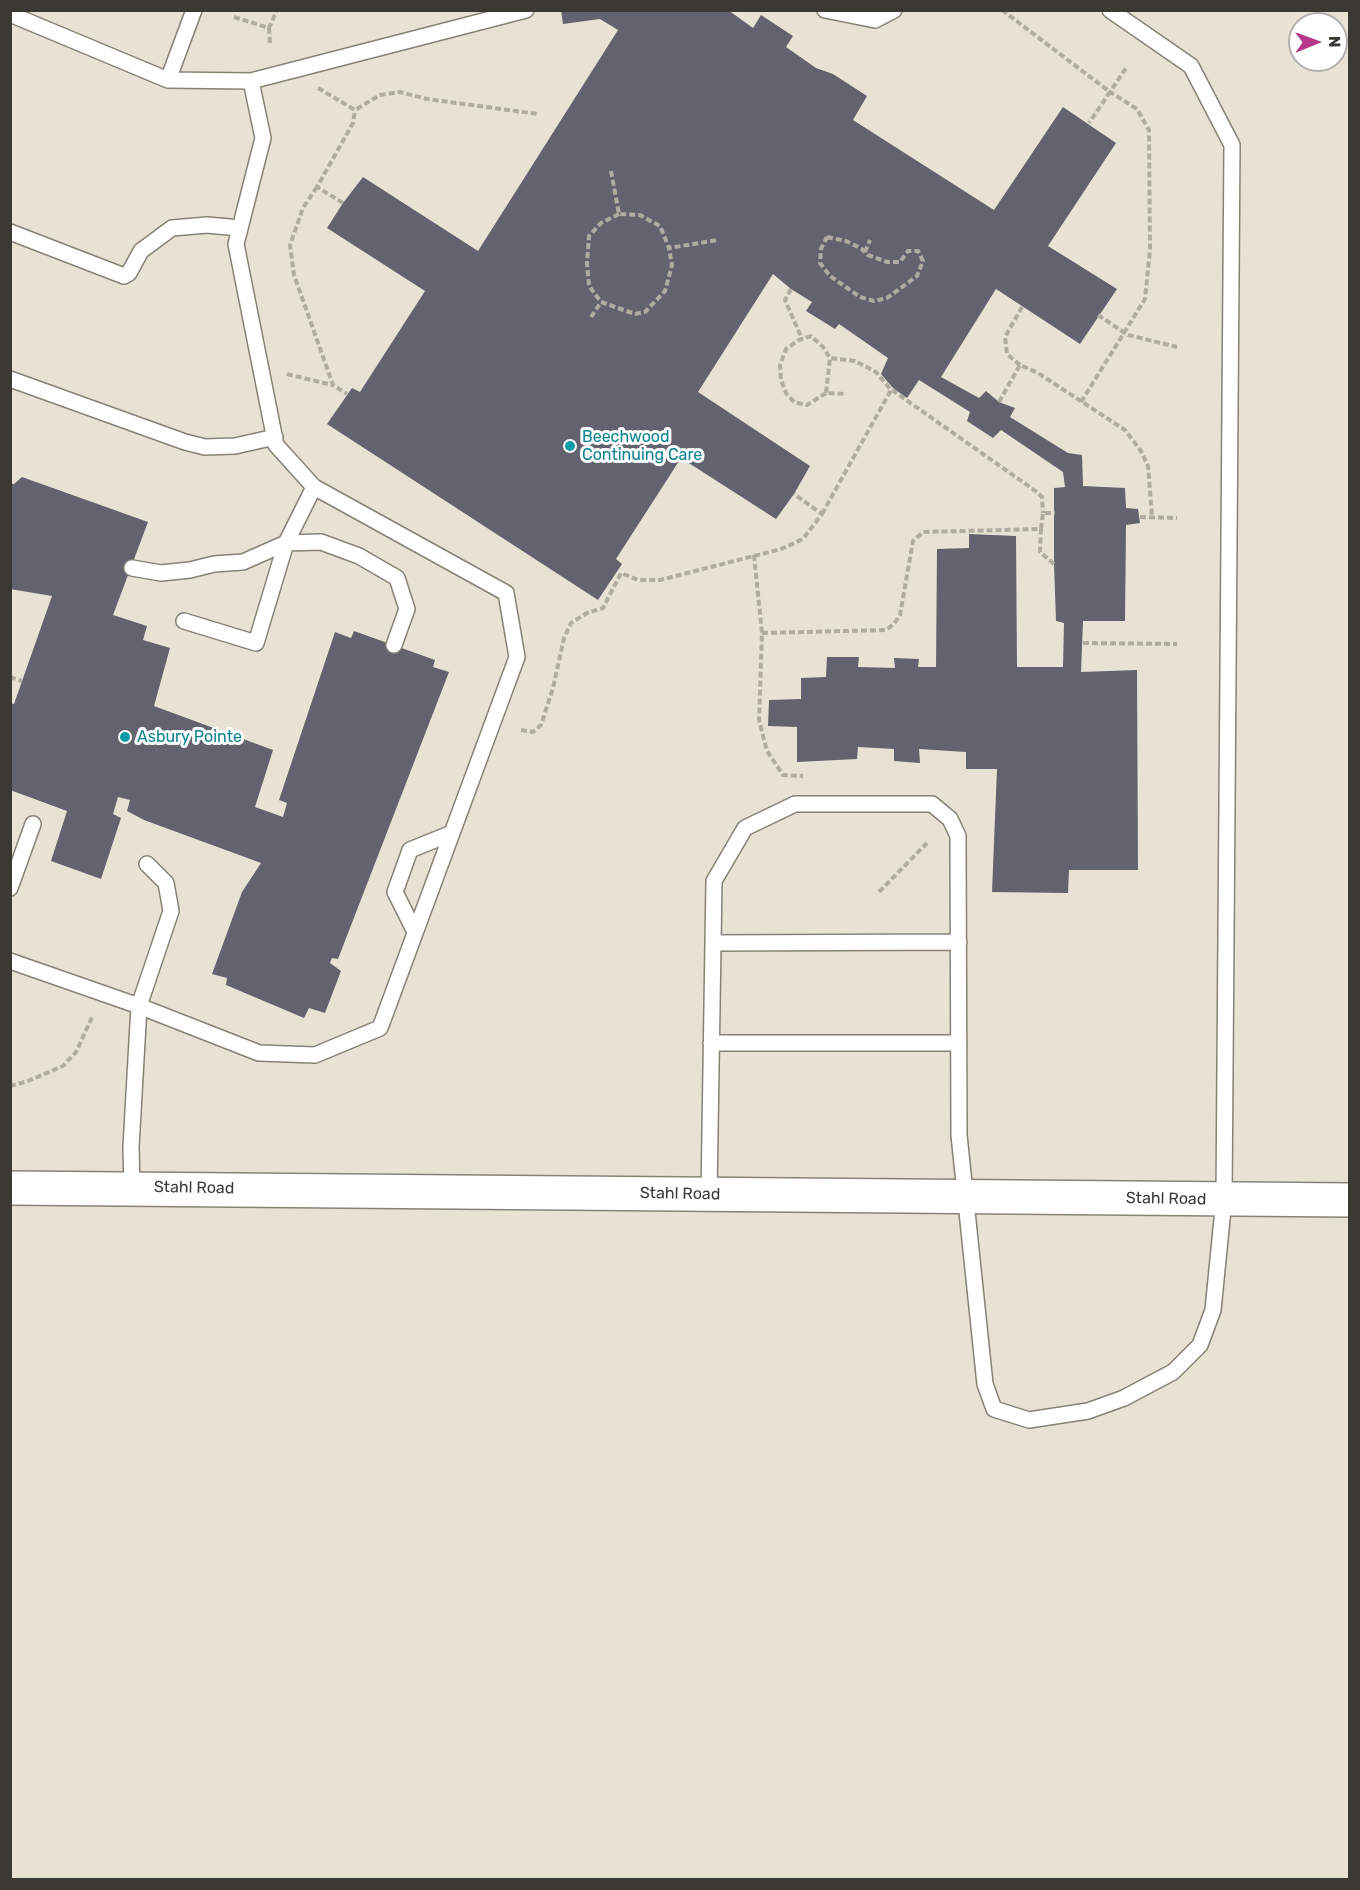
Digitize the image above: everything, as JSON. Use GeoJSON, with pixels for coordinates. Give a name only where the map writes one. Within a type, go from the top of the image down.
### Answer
{"type":"FeatureCollection","features":[{"type":"Feature","properties":{"kind":"street","name":"Stahl Road"},"geometry":{"type":"LineString","coordinates":[[10,1188],[1350,1200]]}},
{"type":"Feature","properties":{"kind":"lane"},"geometry":{"type":"LineString","coordinates":[[168,80],[194,10]]}},
{"type":"Feature","properties":{"kind":"lane"},"geometry":{"type":"LineString","coordinates":[[10,14],[168,80],[251,81],[526,10]]}},
{"type":"Feature","properties":{"kind":"lane"},"geometry":{"type":"LineString","coordinates":[[825,10],[875,20],[894,10]]}},
{"type":"Feature","properties":{"kind":"lane"},"geometry":{"type":"LineString","coordinates":[[709,1194],[714,881],[745,828],[795,804],[932,804],[950,819],[958,836],[959,1135],[985,1384],[994,1409],[1029,1420],[1088,1411],[1124,1398],[1173,1372],[1200,1345],[1213,1310],[1224,1199],[1232,145],[1191,66],[1110,10]]}},
{"type":"Feature","properties":{"kind":"lane"},"geometry":{"type":"LineString","coordinates":[[10,961],[139,1006],[259,1053],[315,1055],[380,1028],[517,657],[506,593],[314,487],[276,445],[236,244],[263,138],[251,81]]}},
{"type":"Feature","properties":{"kind":"lane"},"geometry":{"type":"LineString","coordinates":[[10,232],[124,276],[129,273],[141,251],[172,228],[207,225],[240,228]]}},
{"type":"Feature","properties":{"kind":"lane"},"geometry":{"type":"LineString","coordinates":[[10,379],[185,442],[205,447],[235,446],[275,437]]}},
{"type":"Feature","properties":{"kind":"lane"},"geometry":{"type":"LineString","coordinates":[[184,621],[256,643],[286,543],[314,487]]}},
{"type":"Feature","properties":{"kind":"lane"},"geometry":{"type":"LineString","coordinates":[[132,568],[161,573],[190,570],[214,564],[243,562],[286,543],[321,542],[359,556],[397,578],[407,609],[394,645]]}},
{"type":"Feature","properties":{"kind":"lane"},"geometry":{"type":"LineString","coordinates":[[10,888],[33,824]]}},
{"type":"Feature","properties":{"kind":"lane"},"geometry":{"type":"LineString","coordinates":[[415,932],[395,892],[411,850],[452,833]]}},
{"type":"Feature","properties":{"kind":"lane"},"geometry":{"type":"LineString","coordinates":[[132,1188],[130,1147],[139,1006],[171,911],[166,883],[147,864]]}},
{"type":"Feature","properties":{"kind":"lane"},"geometry":{"type":"LineString","coordinates":[[713,943],[958,942]]}},
{"type":"Feature","properties":{"kind":"lane"},"geometry":{"type":"LineString","coordinates":[[711,1043],[959,1043]]}},
{"type":"Feature","properties":{"kind":"path"},"geometry":{"type":"LineString","coordinates":[[270,44],[269,28],[277,10]]}},
{"type":"Feature","properties":{"kind":"path"},"geometry":{"type":"LineString","coordinates":[[1002,10],[1110,92],[1137,109],[1149,130],[1150,250],[1145,299],[1081,402]]}},
{"type":"Feature","properties":{"kind":"path"},"geometry":{"type":"LineString","coordinates":[[234,16],[269,28]]}},
{"type":"Feature","properties":{"kind":"path"},"geometry":{"type":"LineString","coordinates":[[1089,123],[1126,68]]}},
{"type":"Feature","properties":{"kind":"path"},"geometry":{"type":"LineString","coordinates":[[314,86],[355,110]]}},
{"type":"Feature","properties":{"kind":"path"},"geometry":{"type":"LineString","coordinates":[[355,110],[380,95],[400,92],[427,99],[538,114]]}},
{"type":"Feature","properties":{"kind":"path"},"geometry":{"type":"LineString","coordinates":[[333,385],[294,275],[290,245],[303,208],[353,123],[355,110]]}},
{"type":"Feature","properties":{"kind":"path"},"geometry":{"type":"LineString","coordinates":[[611,171],[618,214]]}},
{"type":"Feature","properties":{"kind":"path"},"geometry":{"type":"LineString","coordinates":[[317,187],[343,202]]}},
{"type":"Feature","properties":{"kind":"path"},"geometry":{"type":"LineString","coordinates":[[618,214],[640,215],[660,226],[669,248],[672,265],[665,291],[645,312],[635,314],[600,302],[589,286],[587,263],[589,236],[601,223],[618,214]]}},
{"type":"Feature","properties":{"kind":"path"},"geometry":{"type":"LineString","coordinates":[[827,237],[846,241],[865,252],[887,262],[900,262],[908,251],[918,251],[923,261],[917,276],[887,298],[874,301],[860,297],[830,276],[820,263],[821,249],[827,237]]}},
{"type":"Feature","properties":{"kind":"path"},"geometry":{"type":"LineString","coordinates":[[669,248],[718,240]]}},
{"type":"Feature","properties":{"kind":"path"},"geometry":{"type":"LineString","coordinates":[[865,252],[870,240]]}},
{"type":"Feature","properties":{"kind":"path"},"geometry":{"type":"LineString","coordinates":[[791,289],[785,300],[802,339]]}},
{"type":"Feature","properties":{"kind":"path"},"geometry":{"type":"LineString","coordinates":[[591,317],[600,302]]}},
{"type":"Feature","properties":{"kind":"path"},"geometry":{"type":"LineString","coordinates":[[1022,307],[1005,338],[1007,354],[1020,365],[1038,373],[1125,430],[1141,451],[1148,466],[1152,517]]}},
{"type":"Feature","properties":{"kind":"path"},"geometry":{"type":"LineString","coordinates":[[1098,315],[1125,333],[1177,347]]}},
{"type":"Feature","properties":{"kind":"path"},"geometry":{"type":"LineString","coordinates":[[826,393],[830,358],[823,347],[811,336],[786,349],[780,365],[781,380],[786,393],[794,402],[807,405],[826,393],[846,394]]}},
{"type":"Feature","properties":{"kind":"path"},"geometry":{"type":"LineString","coordinates":[[830,358],[855,361],[876,372],[891,390],[1037,492],[1042,497],[1043,513],[1040,552],[1054,564]]}},
{"type":"Feature","properties":{"kind":"path"},"geometry":{"type":"LineString","coordinates":[[999,402],[1020,365]]}},
{"type":"Feature","properties":{"kind":"path"},"geometry":{"type":"LineString","coordinates":[[282,373],[333,385],[347,393]]}},
{"type":"Feature","properties":{"kind":"path"},"geometry":{"type":"LineString","coordinates":[[521,730],[532,732],[541,725],[553,688],[564,638],[571,623],[587,613],[603,608],[621,573],[638,580],[660,580],[781,549],[803,539],[822,514],[891,390]]}},
{"type":"Feature","properties":{"kind":"path"},"geometry":{"type":"LineString","coordinates":[[794,494],[822,514]]}},
{"type":"Feature","properties":{"kind":"path"},"geometry":{"type":"LineString","coordinates":[[1043,513],[1055,513]]}},
{"type":"Feature","properties":{"kind":"path"},"geometry":{"type":"LineString","coordinates":[[1140,517],[1177,518]]}},
{"type":"Feature","properties":{"kind":"path"},"geometry":{"type":"LineString","coordinates":[[762,633],[886,630],[900,615],[913,541],[923,532],[1041,529]]}},
{"type":"Feature","properties":{"kind":"path"},"geometry":{"type":"LineString","coordinates":[[754,555],[762,633],[759,720],[767,751],[783,775],[803,776]]}},
{"type":"Feature","properties":{"kind":"path"},"geometry":{"type":"LineString","coordinates":[[1083,643],[1177,644]]}},
{"type":"Feature","properties":{"kind":"path"},"geometry":{"type":"LineString","coordinates":[[10,677],[22,681]]}},
{"type":"Feature","properties":{"kind":"path"},"geometry":{"type":"LineString","coordinates":[[879,892],[927,843]]}},
{"type":"Feature","properties":{"kind":"path"},"geometry":{"type":"LineString","coordinates":[[10,1086],[63,1066],[76,1052],[102,993]]}},
{"type":"Feature","properties":{"kind":"building","name":"Beechwood Continuing Care"},"geometry":{"type":"Polygon","coordinates":[[[561,10],[728,10],[753,28],[761,15],[793,36],[786,47],[816,68],[833,74],[867,96],[853,120],[994,210],[1063,107],[1116,143],[1048,246],[1117,289],[1080,344],[996,289],[941,377],[979,398],[986,391],[999,402],[1015,408],[1010,417],[1068,453],[1082,455],[1083,486],[1125,488],[1126,508],[1138,509],[1140,523],[1126,525],[1125,621],[1083,621],[1081,672],[1137,670],[1138,870],[1069,870],[1068,893],[992,892],[997,769],[966,769],[966,752],[919,749],[920,763],[894,761],[894,749],[858,747],[857,759],[797,762],[797,727],[768,726],[769,700],[801,699],[801,678],[826,677],[827,657],[859,657],[858,667],[895,668],[894,658],[919,659],[918,667],[936,667],[937,549],[969,548],[969,534],[1016,536],[1017,667],[1063,667],[1064,623],[1056,621],[1054,564],[1054,488],[1065,487],[1063,472],[1001,430],[993,438],[967,421],[970,412],[919,380],[907,398],[893,388],[881,374],[888,358],[839,324],[835,329],[806,311],[812,302],[773,274],[698,392],[810,466],[776,519],[681,458],[616,559],[622,564],[598,600],[327,424],[352,388],[360,392],[425,291],[327,228],[363,177],[478,251],[618,30],[600,19],[563,24],[561,10]]]}},
{"type":"Feature","properties":{"kind":"building","name":"Asbury Pointe"},"geometry":{"type":"Polygon","coordinates":[[[22,477],[148,522],[113,615],[147,626],[143,640],[170,648],[154,706],[273,750],[255,807],[283,817],[287,803],[279,800],[335,632],[351,638],[354,631],[435,660],[433,667],[449,672],[338,959],[332,958],[330,963],[341,971],[325,1013],[309,1008],[304,1018],[226,985],[227,978],[212,974],[242,892],[261,863],[144,820],[127,811],[130,800],[118,797],[113,814],[121,818],[101,879],[51,861],[67,811],[10,790],[10,703],[14,704],[52,596],[10,589],[10,483],[14,484],[22,477]]]}},
{"type":"Feature","properties":{"kind":"place","name":"Beechwood Continuing Care"},"geometry":{"type":"Point","coordinates":[570,446]}},
{"type":"Feature","properties":{"kind":"place","name":"Asbury Pointe"},"geometry":{"type":"Point","coordinates":[125,737]}}]}
